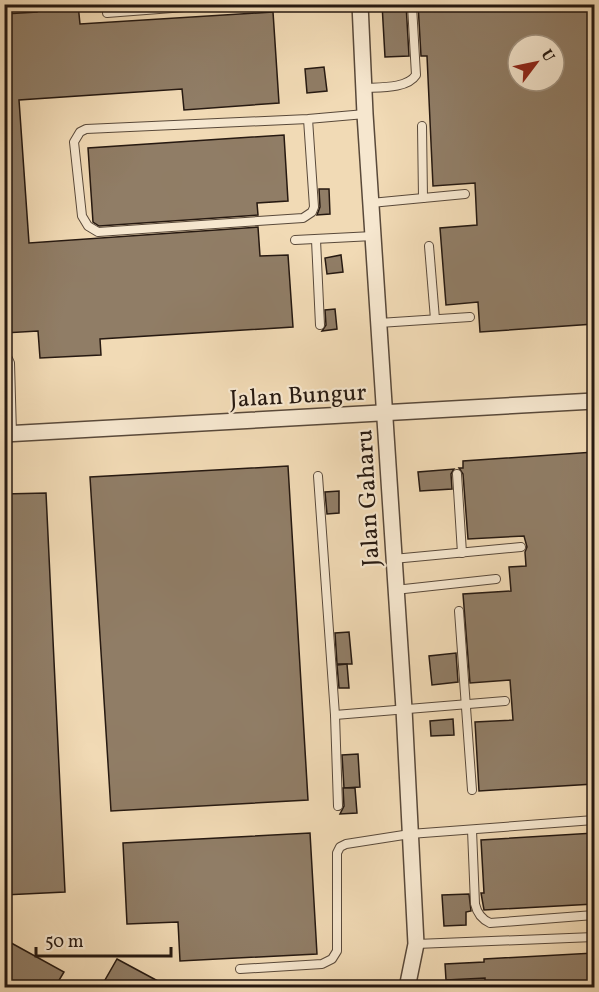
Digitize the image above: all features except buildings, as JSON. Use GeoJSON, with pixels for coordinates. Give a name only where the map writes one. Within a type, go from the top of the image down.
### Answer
{"type":"FeatureCollection","features":[{"type":"Feature","properties":{"kind":"street","name":"Jalan Gaharu"},"geometry":{"type":"LineString","coordinates":[[360,4],[363,88],[404,709],[416,944],[407,987]]}},
{"type":"Feature","properties":{"kind":"street","name":"Jalan Bungur"},"geometry":{"type":"LineString","coordinates":[[8,434],[594,401]]}},
{"type":"Feature","properties":{"kind":"lane"},"geometry":{"type":"LineString","coordinates":[[106,13],[224,4]]}},
{"type":"Feature","properties":{"kind":"lane"},"geometry":{"type":"LineString","coordinates":[[363,88],[407,83],[416,75],[412,6]]}},
{"type":"Feature","properties":{"kind":"lane"},"geometry":{"type":"LineString","coordinates":[[308,119],[314,207],[310,214],[303,218],[98,232],[88,226],[82,216],[74,142],[80,132],[86,129],[308,119],[365,114]]}},
{"type":"Feature","properties":{"kind":"lane"},"geometry":{"type":"LineString","coordinates":[[422,126],[423,198]]}},
{"type":"Feature","properties":{"kind":"lane"},"geometry":{"type":"LineString","coordinates":[[371,203],[465,194]]}},
{"type":"Feature","properties":{"kind":"lane"},"geometry":{"type":"LineString","coordinates":[[294,240],[373,236]]}},
{"type":"Feature","properties":{"kind":"lane"},"geometry":{"type":"LineString","coordinates":[[316,240],[320,325]]}},
{"type":"Feature","properties":{"kind":"lane"},"geometry":{"type":"LineString","coordinates":[[429,246],[435,319]]}},
{"type":"Feature","properties":{"kind":"lane"},"geometry":{"type":"LineString","coordinates":[[379,323],[470,316]]}},
{"type":"Feature","properties":{"kind":"lane"},"geometry":{"type":"LineString","coordinates":[[4,350],[10,363],[8,434]]}},
{"type":"Feature","properties":{"kind":"lane"},"geometry":{"type":"LineString","coordinates":[[457,474],[462,553]]}},
{"type":"Feature","properties":{"kind":"lane"},"geometry":{"type":"LineString","coordinates":[[318,476],[335,715],[338,806]]}},
{"type":"Feature","properties":{"kind":"lane"},"geometry":{"type":"LineString","coordinates":[[393,559],[521,548]]}},
{"type":"Feature","properties":{"kind":"lane"},"geometry":{"type":"LineString","coordinates":[[395,590],[496,579]]}},
{"type":"Feature","properties":{"kind":"lane"},"geometry":{"type":"LineString","coordinates":[[459,611],[472,790]]}},
{"type":"Feature","properties":{"kind":"lane"},"geometry":{"type":"LineString","coordinates":[[335,715],[505,701]]}},
{"type":"Feature","properties":{"kind":"lane"},"geometry":{"type":"LineString","coordinates":[[240,969],[322,964],[332,959],[337,951],[337,853],[340,847],[346,844],[410,834],[594,820]]}},
{"type":"Feature","properties":{"kind":"lane"},"geometry":{"type":"LineString","coordinates":[[472,830],[475,904],[479,915],[484,920],[490,923],[594,915]]}},
{"type":"Feature","properties":{"kind":"lane"},"geometry":{"type":"LineString","coordinates":[[416,944],[594,937]]}}]}
